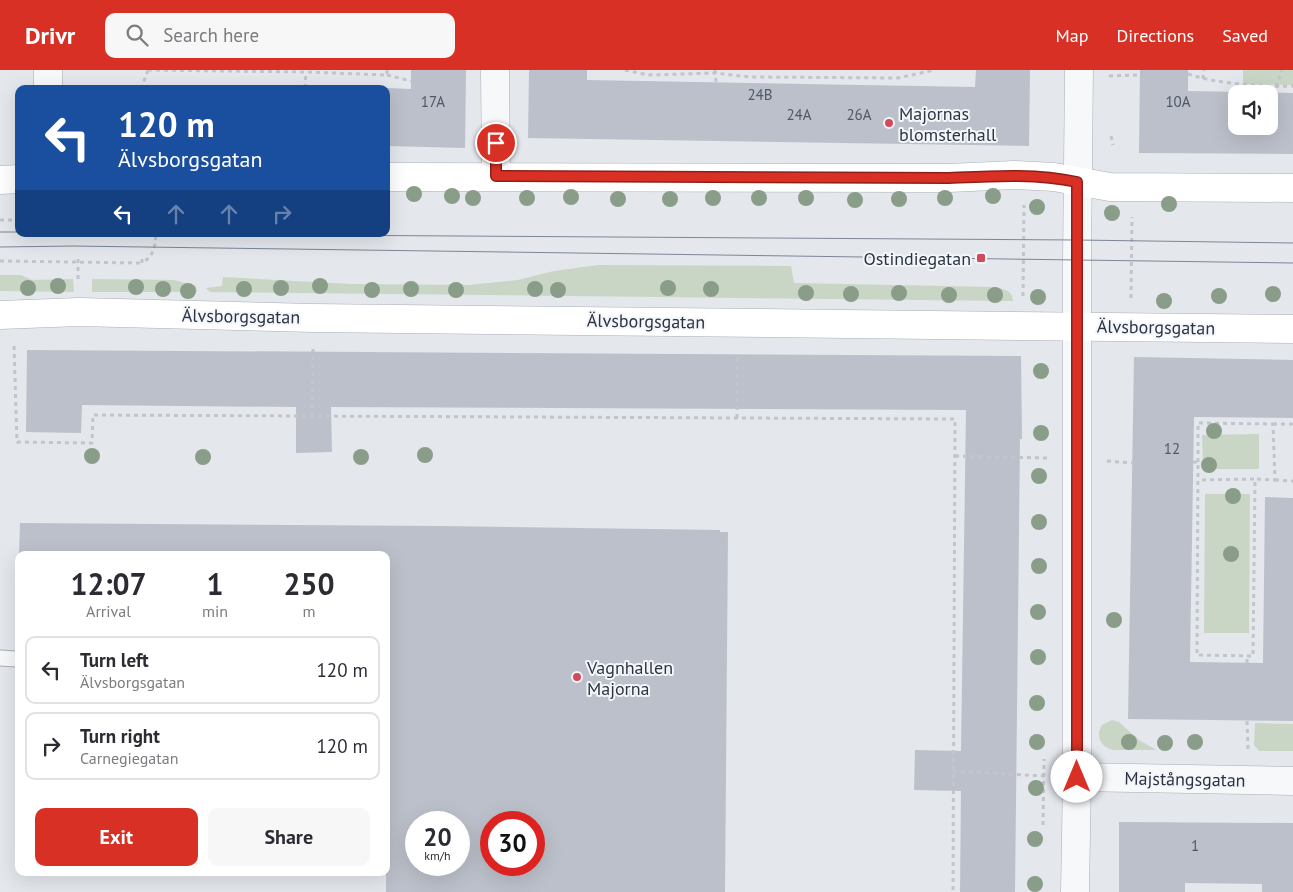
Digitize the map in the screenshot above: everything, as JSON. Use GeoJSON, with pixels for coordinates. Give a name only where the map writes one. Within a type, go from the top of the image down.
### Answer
{"type":"FeatureCollection","features":[{"type":"Feature","properties":{"kind":"street"},"geometry":{"type":"LineString","coordinates":[[48,70],[48,85]]}},
{"type":"Feature","properties":{"kind":"street"},"geometry":{"type":"LineString","coordinates":[[495,70],[496,176]]}},
{"type":"Feature","properties":{"kind":"street"},"geometry":{"type":"LineString","coordinates":[[1075,892],[1077,777],[1076,326],[1079,70]]}},
{"type":"Feature","properties":{"kind":"street"},"geometry":{"type":"LineString","coordinates":[[390,177],[949,178],[1014,175],[1054,177],[1110,187],[1293,188]]}},
{"type":"Feature","properties":{"kind":"street"},"geometry":{"type":"LineString","coordinates":[[0,180],[15,180]]}},
{"type":"Feature","properties":{"kind":"street","name":"Älvsborgsgatan"},"geometry":{"type":"LineString","coordinates":[[0,315],[79,312],[303,318],[1293,329]]}},
{"type":"Feature","properties":{"kind":"street","name":"Majstångsgatan"},"geometry":{"type":"LineString","coordinates":[[1077,777],[1293,780]]}},
{"type":"Feature","properties":{"kind":"lane"},"geometry":{"type":"LineString","coordinates":[[0,658],[15,658]]}},
{"type":"Feature","properties":{"kind":"path"},"geometry":{"type":"LineString","coordinates":[[142,85],[148,70],[387,72],[411,81]]}},
{"type":"Feature","properties":{"kind":"path"},"geometry":{"type":"LineString","coordinates":[[625,70],[648,75],[715,71],[750,77],[898,78],[934,70]]}},
{"type":"Feature","properties":{"kind":"path"},"geometry":{"type":"LineString","coordinates":[[1203,79],[1204,70]]}},
{"type":"Feature","properties":{"kind":"path"},"geometry":{"type":"LineString","coordinates":[[1276,85],[1282,70]]}},
{"type":"Feature","properties":{"kind":"path"},"geometry":{"type":"LineString","coordinates":[[715,71],[716,82]]}},
{"type":"Feature","properties":{"kind":"path"},"geometry":{"type":"LineString","coordinates":[[305,85],[306,72]]}},
{"type":"Feature","properties":{"kind":"path"},"geometry":{"type":"LineString","coordinates":[[1188,74],[1203,79],[1266,85]]}},
{"type":"Feature","properties":{"kind":"path"},"geometry":{"type":"LineString","coordinates":[[1106,76],[1140,75]]}},
{"type":"Feature","properties":{"kind":"path"},"geometry":{"type":"LineString","coordinates":[[1278,86],[1293,86]]}},
{"type":"Feature","properties":{"kind":"path"},"geometry":{"type":"LineString","coordinates":[[0,220],[15,220]]}},
{"type":"Feature","properties":{"kind":"path"},"geometry":{"type":"LineString","coordinates":[[1022,325],[1024,228]]}},
{"type":"Feature","properties":{"kind":"path"},"geometry":{"type":"LineString","coordinates":[[1130,326],[1132,228]]}},
{"type":"Feature","properties":{"kind":"path"},"geometry":{"type":"LineString","coordinates":[[0,261],[142,261],[151,258],[156,237]]}},
{"type":"Feature","properties":{"kind":"path"},"geometry":{"type":"LineString","coordinates":[[14,342],[17,442],[92,443],[93,415],[955,419],[954,892]]}},
{"type":"Feature","properties":{"kind":"path"},"geometry":{"type":"LineString","coordinates":[[312,416],[313,344]]}},
{"type":"Feature","properties":{"kind":"path"},"geometry":{"type":"LineString","coordinates":[[737,349],[737,418]]}},
{"type":"Feature","properties":{"kind":"path"},"geometry":{"type":"LineString","coordinates":[[1256,479],[1254,656],[1197,655],[1198,480],[1195,462],[1198,423],[1293,424]]}},
{"type":"Feature","properties":{"kind":"path"},"geometry":{"type":"LineString","coordinates":[[1273,424],[1275,480]]}},
{"type":"Feature","properties":{"kind":"path"},"geometry":{"type":"LineString","coordinates":[[1047,449],[1047,467]]}},
{"type":"Feature","properties":{"kind":"path"},"geometry":{"type":"LineString","coordinates":[[955,456],[1047,458]]}},
{"type":"Feature","properties":{"kind":"path"},"geometry":{"type":"LineString","coordinates":[[1104,461],[1132,463]]}},
{"type":"Feature","properties":{"kind":"path"},"geometry":{"type":"LineString","coordinates":[[1198,480],[1256,479],[1293,481]]}},
{"type":"Feature","properties":{"kind":"path"},"geometry":{"type":"LineString","coordinates":[[1247,656],[1247,663]]}},
{"type":"Feature","properties":{"kind":"path"},"geometry":{"type":"LineString","coordinates":[[1247,721],[1248,756]]}},
{"type":"Feature","properties":{"kind":"path"},"geometry":{"type":"LineString","coordinates":[[954,771],[1044,776],[1044,756]]}},
{"type":"Feature","properties":{"kind":"green space"},"geometry":{"type":"Polygon","coordinates":[[[1243,70],[1293,70],[1293,85],[1243,84],[1243,70]]]}},
{"type":"Feature","properties":{"kind":"green space"},"geometry":{"type":"Polygon","coordinates":[[[598,265],[791,266],[794,283],[993,287],[1009,292],[1013,301],[210,292],[206,288],[222,286],[223,277],[350,284],[469,285],[518,280],[554,271],[598,265]]]}},
{"type":"Feature","properties":{"kind":"green space"},"geometry":{"type":"Polygon","coordinates":[[[0,275],[21,275],[32,280],[73,279],[74,292],[0,291],[0,275]]]}},
{"type":"Feature","properties":{"kind":"green space"},"geometry":{"type":"Polygon","coordinates":[[[92,279],[174,280],[196,286],[197,292],[92,292],[92,279]]]}},
{"type":"Feature","properties":{"kind":"green space"},"geometry":{"type":"Polygon","coordinates":[[[1259,434],[1259,469],[1203,469],[1202,435],[1259,434]]]}},
{"type":"Feature","properties":{"kind":"green space"},"geometry":{"type":"Polygon","coordinates":[[[1205,494],[1250,494],[1249,633],[1204,633],[1205,494]]]}},
{"type":"Feature","properties":{"kind":"green space"},"geometry":{"type":"Polygon","coordinates":[[[1112,720],[1119,722],[1139,740],[1156,750],[1109,749],[1102,744],[1099,733],[1102,725],[1112,720]]]}},
{"type":"Feature","properties":{"kind":"green space"},"geometry":{"type":"Polygon","coordinates":[[[1255,723],[1293,724],[1293,751],[1259,751],[1254,745],[1255,723]]]}},
{"type":"Feature","properties":{"kind":"building"},"geometry":{"type":"Polygon","coordinates":[[[411,70],[466,70],[465,148],[390,146],[390,88],[411,89],[411,70]]]}},
{"type":"Feature","properties":{"kind":"building"},"geometry":{"type":"Polygon","coordinates":[[[529,70],[587,70],[587,80],[975,87],[976,70],[1030,70],[1029,146],[528,138],[529,70]]]}},
{"type":"Feature","properties":{"kind":"building"},"geometry":{"type":"Polygon","coordinates":[[[1140,70],[1188,70],[1188,91],[1228,92],[1228,135],[1278,135],[1278,93],[1293,93],[1293,154],[1139,153],[1140,70]]]}},
{"type":"Feature","properties":{"kind":"building"},"geometry":{"type":"Polygon","coordinates":[[[27,350],[1021,356],[1022,439],[1020,439],[1015,892],[960,892],[961,791],[914,790],[915,750],[961,751],[966,410],[331,407],[332,452],[296,453],[296,407],[82,405],[81,433],[26,432],[27,350]]]}},
{"type":"Feature","properties":{"kind":"building"},"geometry":{"type":"Polygon","coordinates":[[[1134,357],[1293,360],[1293,418],[1194,417],[1190,662],[1263,663],[1265,497],[1293,498],[1293,721],[1128,719],[1134,357]]]}},
{"type":"Feature","properties":{"kind":"building","name":"Vagnhallen Majorna"},"geometry":{"type":"Polygon","coordinates":[[[20,523],[437,526],[720,530],[720,532],[728,532],[725,892],[386,892],[386,876],[390,876],[390,551],[19,551],[20,523]]]}},
{"type":"Feature","properties":{"kind":"building"},"geometry":{"type":"Polygon","coordinates":[[[1119,822],[1293,823],[1293,892],[1262,892],[1262,884],[1185,883],[1185,892],[1119,892],[1119,822]]]}},
{"type":"Feature","properties":{"kind":"tram line"},"geometry":{"type":"LineString","coordinates":[[0,232],[15,232]]}},
{"type":"Feature","properties":{"kind":"tram line"},"geometry":{"type":"LineString","coordinates":[[390,236],[1293,243]]}},
{"type":"Feature","properties":{"kind":"tram line"},"geometry":{"type":"LineString","coordinates":[[0,247],[73,246],[1293,263]]}},
{"type":"Feature","properties":{"kind":"place","name":"Majornas blomsterhall"},"geometry":{"type":"Point","coordinates":[889,123]}},
{"type":"Feature","properties":{"kind":"place","name":"Ostindiegatan"},"geometry":{"type":"Point","coordinates":[981,258]}},
{"type":"Feature","properties":{"kind":"place","name":"Vagnhallen Majorna"},"geometry":{"type":"Point","coordinates":[577,677]}},
{"type":"Feature","properties":{"kind":"route"},"geometry":{"type":"LineString","coordinates":[[496,143],[496,176],[949,178],[1014,175],[1054,177],[1077,182],[1077,777]]}}]}
